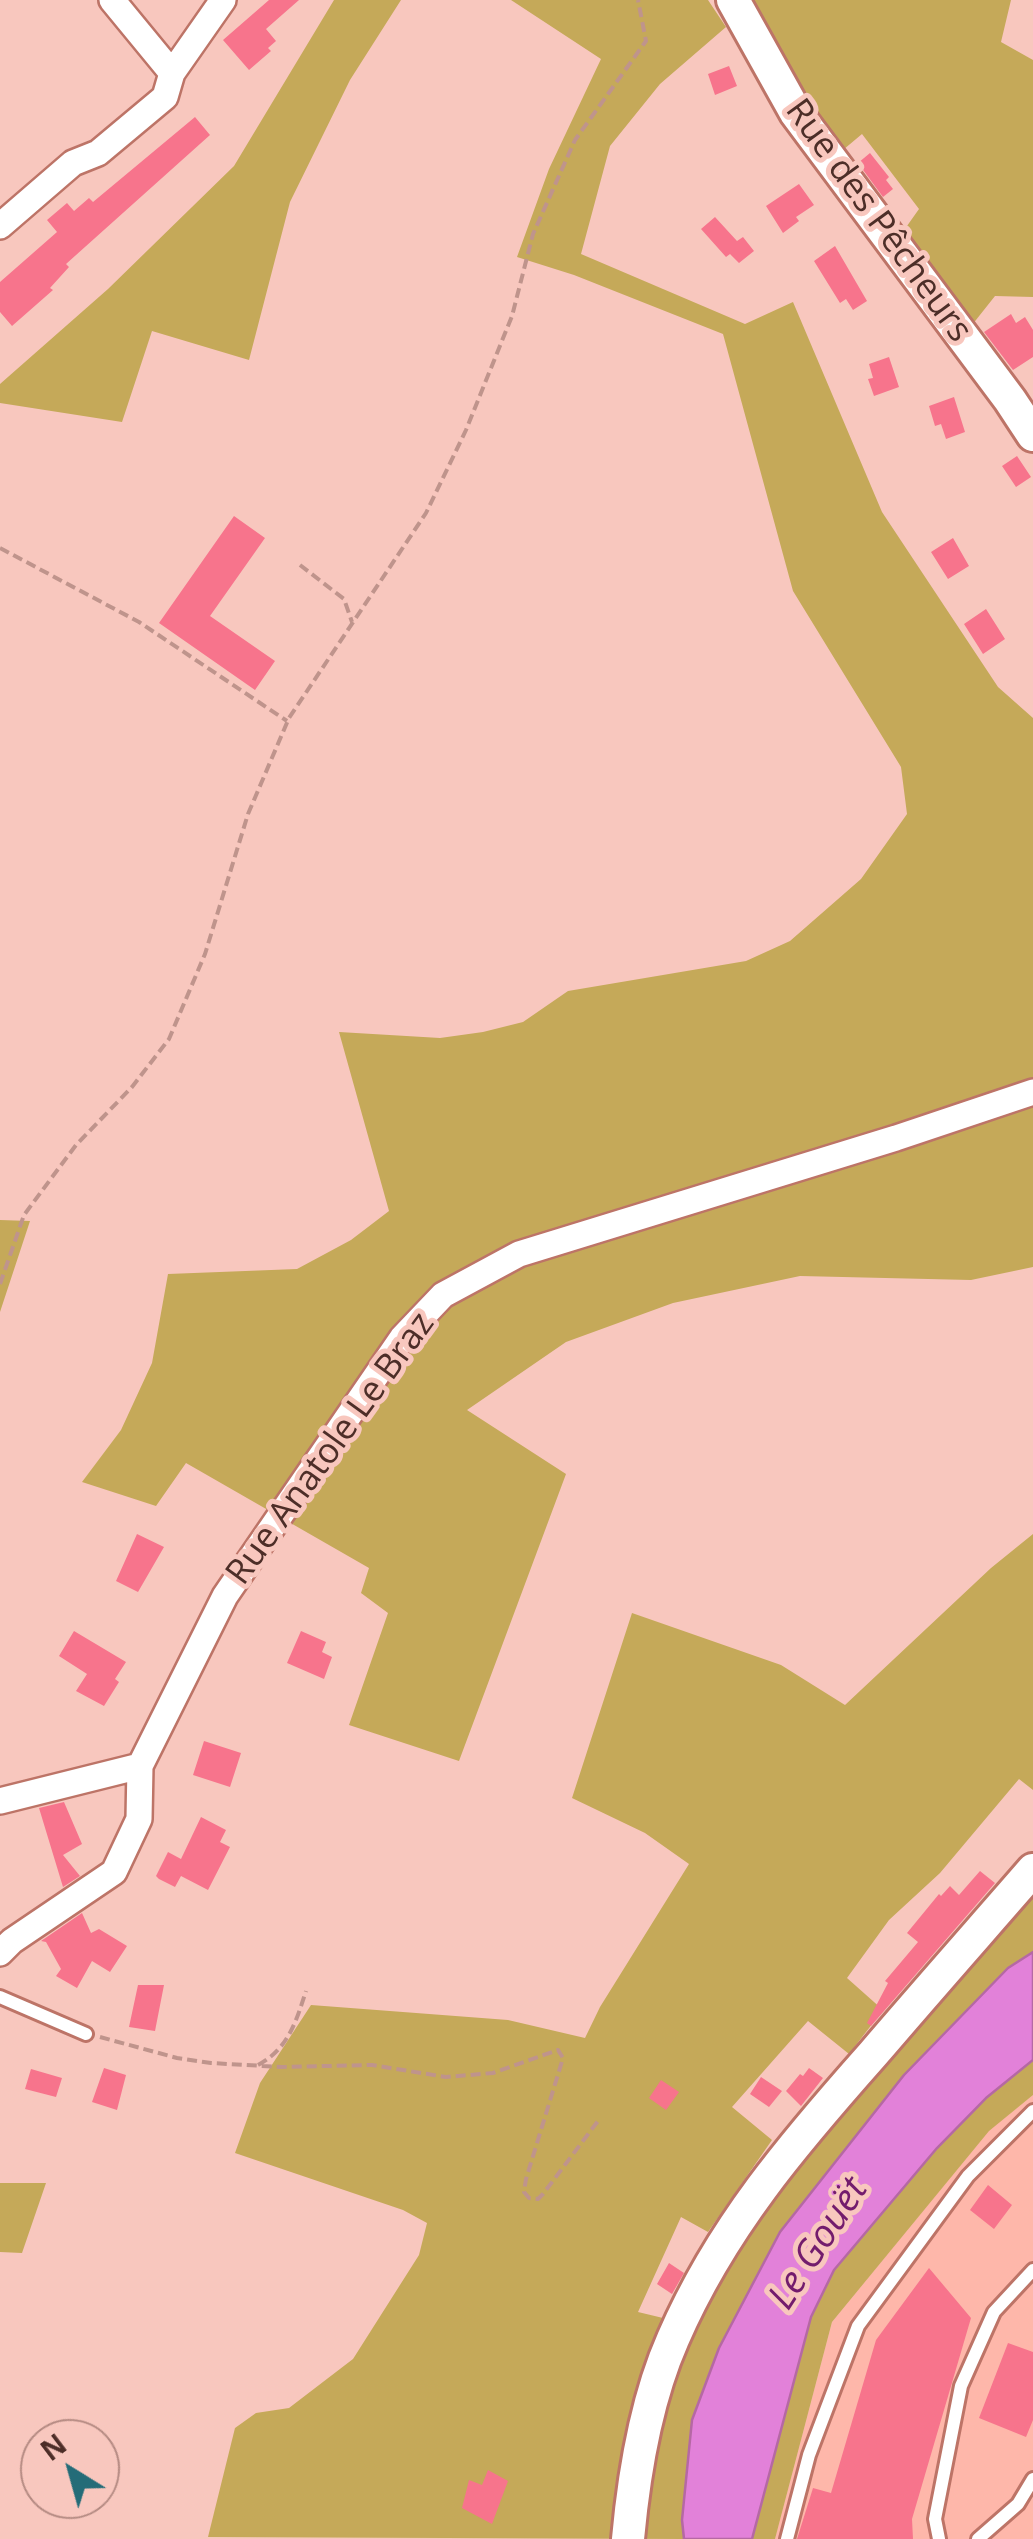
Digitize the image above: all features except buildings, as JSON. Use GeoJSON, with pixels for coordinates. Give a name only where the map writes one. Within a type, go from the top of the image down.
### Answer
{"type":"FeatureCollection","features":[{"type":"Feature","properties":{"kind":"street"},"geometry":{"type":"LineString","coordinates":[[112,0],[172,72]]}},
{"type":"Feature","properties":{"kind":"street"},"geometry":{"type":"LineString","coordinates":[[0,226],[73,163],[98,153],[164,97],[172,72],[223,0]]}},
{"type":"Feature","properties":{"kind":"street","name":"Rue des Pêcheurs"},"geometry":{"type":"LineString","coordinates":[[732,0],[796,113],[1033,435]]}},
{"type":"Feature","properties":{"kind":"street","name":"Rue Anatole Le Braz"},"geometry":{"type":"LineString","coordinates":[[140,1766],[225,1596],[402,1338],[444,1295],[519,1254],[1033,1092]]}},
{"type":"Feature","properties":{"kind":"street"},"geometry":{"type":"LineString","coordinates":[[0,1800],[140,1766],[138,1819],[114,1872],[0,1953]]}},
{"type":"Feature","properties":{"kind":"street"},"geometry":{"type":"LineString","coordinates":[[628,2539],[652,2403],[671,2342],[700,2281],[742,2212],[797,2140],[1033,1870]]}},
{"type":"Feature","properties":{"kind":"lane"},"geometry":{"type":"LineString","coordinates":[[0,1997],[86,2034]]}},
{"type":"Feature","properties":{"kind":"lane"},"geometry":{"type":"LineString","coordinates":[[787,2539],[809,2455],[858,2326],[968,2176],[1033,2112]]}},
{"type":"Feature","properties":{"kind":"lane"},"geometry":{"type":"LineString","coordinates":[[938,2539],[935,2518],[960,2386],[994,2312],[1033,2270]]}},
{"type":"Feature","properties":{"kind":"lane"},"geometry":{"type":"LineString","coordinates":[[978,2539],[1018,2504],[1033,2479]]}},
{"type":"Feature","properties":{"kind":"path"},"geometry":{"type":"LineString","coordinates":[[0,1284],[24,1215],[76,1145],[132,1087],[168,1038],[205,954],[248,814],[290,718],[426,512],[466,430],[512,316],[533,234],[575,140],[646,41],[638,0]]}},
{"type":"Feature","properties":{"kind":"path"},"geometry":{"type":"LineString","coordinates":[[0,548],[104,601],[288,722],[290,718]]}},
{"type":"Feature","properties":{"kind":"path"},"geometry":{"type":"LineString","coordinates":[[300,565],[344,599],[352,622]]}},
{"type":"Feature","properties":{"kind":"path"},"geometry":{"type":"LineString","coordinates":[[258,2065],[284,2045],[306,1990]]}},
{"type":"Feature","properties":{"kind":"path"},"geometry":{"type":"LineString","coordinates":[[86,2034],[177,2058],[258,2065],[372,2065],[446,2077],[493,2073],[558,2050],[563,2058],[526,2179],[524,2192],[530,2198],[538,2199],[544,2194],[598,2121]]}},
{"type":"Feature","properties":{"kind":"shaded area"},"geometry":{"type":"Polygon","coordinates":[[[334,0],[401,0],[350,80],[290,202],[249,360],[152,331],[122,422],[0,403],[0,384],[108,289],[234,166],[334,0]]]}},
{"type":"Feature","properties":{"kind":"shaded area"},"geometry":{"type":"Polygon","coordinates":[[[511,0],[708,0],[726,27],[660,84],[610,146],[581,254],[745,324],[793,302],[882,512],[998,687],[1033,718],[1033,1267],[971,1280],[800,1276],[673,1303],[566,1342],[467,1410],[566,1474],[459,1761],[349,1725],[388,1613],[361,1593],[369,1568],[186,1463],[156,1506],[82,1482],[121,1430],[152,1363],[168,1274],[297,1269],[351,1240],[389,1211],[339,1032],[440,1038],[483,1032],[523,1022],[568,991],[746,961],[790,941],[861,879],[907,814],[901,767],[793,591],[723,334],[574,275],[517,257],[549,169],[601,59],[511,0]]]}},
{"type":"Feature","properties":{"kind":"shaded area"},"geometry":{"type":"Polygon","coordinates":[[[747,0],[1011,0],[1001,42],[1033,60],[1033,297],[995,296],[972,325],[902,233],[919,209],[862,134],[837,155],[747,0]]]}},
{"type":"Feature","properties":{"kind":"shaded area"},"geometry":{"type":"Polygon","coordinates":[[[0,1220],[30,1221],[0,1312],[0,1220]]]}},
{"type":"Feature","properties":{"kind":"shaded area"},"geometry":{"type":"Polygon","coordinates":[[[1033,1534],[1033,1790],[1019,1779],[940,1873],[889,1920],[847,1978],[883,2010],[849,2054],[808,2021],[732,2107],[772,2140],[708,2232],[681,2217],[638,2312],[688,2324],[767,2200],[1033,1888],[1033,1952],[1008,1968],[904,2075],[780,2232],[719,2348],[692,2420],[682,2520],[684,2539],[208,2537],[235,2428],[256,2413],[289,2408],[353,2359],[419,2255],[427,2223],[403,2210],[235,2153],[260,2083],[311,2005],[508,2020],[585,2038],[600,2007],[689,1864],[645,1833],[572,1798],[632,1613],[781,1665],[845,1705],[991,1568],[1033,1534]]]}},
{"type":"Feature","properties":{"kind":"shaded area"},"geometry":{"type":"Polygon","coordinates":[[[1033,2060],[1033,2095],[989,2131],[832,2322],[775,2539],[752,2539],[811,2317],[834,2270],[937,2148],[986,2098],[1033,2060]]]}},
{"type":"Feature","properties":{"kind":"shaded area"},"geometry":{"type":"Polygon","coordinates":[[[1033,2095],[1033,2539],[775,2539],[832,2322],[989,2130],[1033,2095]]]}},
{"type":"Feature","properties":{"kind":"shaded area"},"geometry":{"type":"Polygon","coordinates":[[[0,2183],[46,2183],[22,2253],[0,2252],[0,2183]]]}},
{"type":"Feature","properties":{"kind":"water","name":"Le Gouët"},"geometry":{"type":"Polygon","coordinates":[[[1033,1952],[1033,2060],[986,2098],[937,2148],[834,2270],[811,2317],[752,2539],[684,2539],[682,2520],[692,2420],[719,2348],[780,2232],[904,2075],[1008,1968],[1033,1952]]]}}]}
